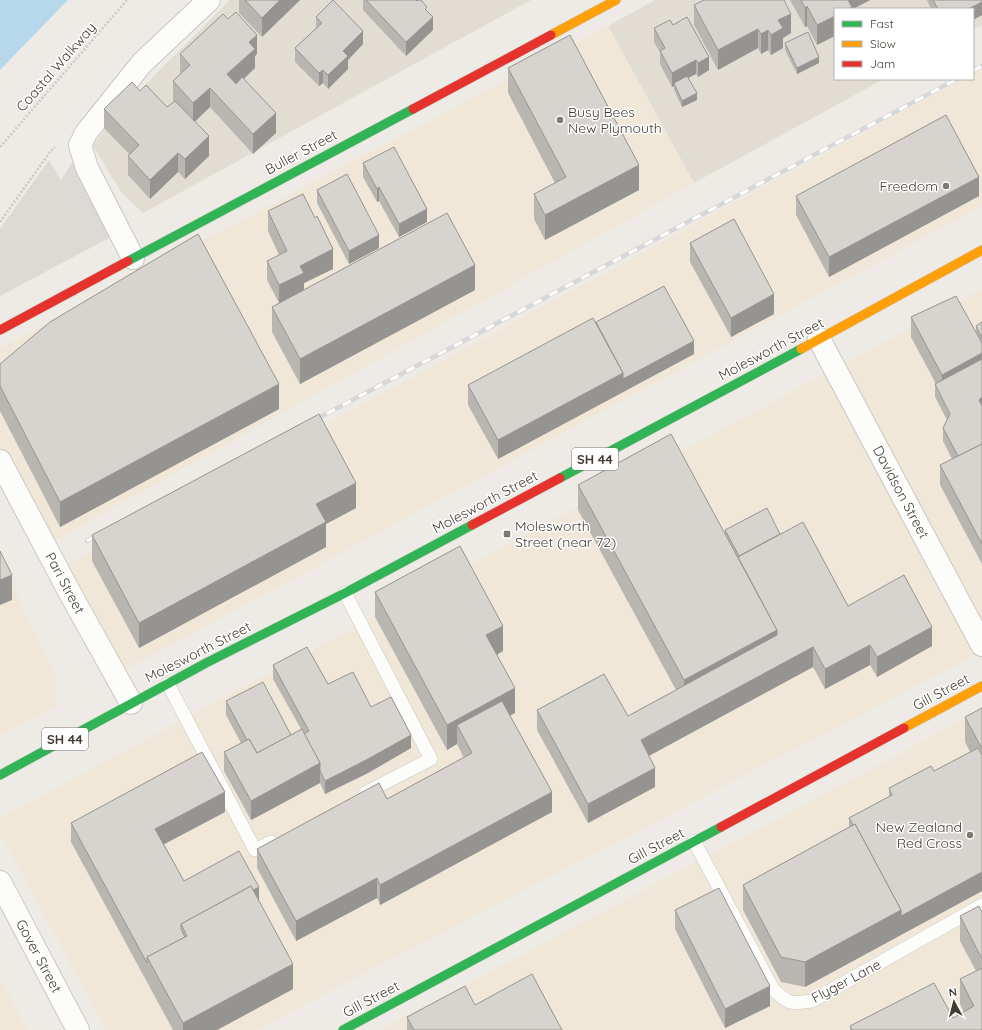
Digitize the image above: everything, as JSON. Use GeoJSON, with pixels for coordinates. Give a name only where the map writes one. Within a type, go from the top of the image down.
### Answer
{"type":"FeatureCollection","features":[{"type":"Feature","properties":{"kind":"main road","name":"Buller Street"},"geometry":{"type":"LineString","coordinates":[[0,330],[616,0]]}},
{"type":"Feature","properties":{"kind":"main road","name":"Molesworth Street"},"geometry":{"type":"LineString","coordinates":[[0,775],[206,663],[345,594],[982,250]]}},
{"type":"Feature","properties":{"kind":"main road","name":"Gill Street"},"geometry":{"type":"LineString","coordinates":[[343,1030],[982,686]]}},
{"type":"Feature","properties":{"kind":"street"},"geometry":{"type":"LineString","coordinates":[[133,258],[87,168],[80,145],[86,133],[142,63],[209,0]]}},
{"type":"Feature","properties":{"kind":"street","name":"Davidson Street"},"geometry":{"type":"LineString","coordinates":[[819,339],[982,645]]}},
{"type":"Feature","properties":{"kind":"street","name":"Pari Street"},"geometry":{"type":"LineString","coordinates":[[0,461],[71,595],[131,703]]}},
{"type":"Feature","properties":{"kind":"street","name":"Gover Street"},"geometry":{"type":"LineString","coordinates":[[0,882],[78,1030]]}},
{"type":"Feature","properties":{"kind":"lane"},"geometry":{"type":"LineString","coordinates":[[345,594],[431,759],[353,799]]}},
{"type":"Feature","properties":{"kind":"lane"},"geometry":{"type":"LineString","coordinates":[[168,684],[255,850],[283,836]]}},
{"type":"Feature","properties":{"kind":"lane","name":"Flyger Lane"},"geometry":{"type":"LineString","coordinates":[[694,841],[773,988],[786,1001],[794,1004],[812,1002],[982,905]]}},
{"type":"Feature","properties":{"kind":"path","name":"Coastal Walkway"},"geometry":{"type":"LineString","coordinates":[[0,147],[127,0]]}},
{"type":"Feature","properties":{"kind":"path"},"geometry":{"type":"LineString","coordinates":[[0,222],[50,152],[64,138],[80,145]]}},
{"type":"Feature","properties":{"kind":"shaded area"},"geometry":{"type":"Polygon","coordinates":[[[230,0],[531,0],[143,213],[121,192],[93,146],[116,114],[230,0]]]}},
{"type":"Feature","properties":{"kind":"shaded area"},"geometry":{"type":"Polygon","coordinates":[[[655,0],[982,0],[982,25],[974,29],[974,8],[834,8],[834,80],[882,80],[694,183],[608,26],[655,0]]]}},
{"type":"Feature","properties":{"kind":"shaded area"},"geometry":{"type":"Polygon","coordinates":[[[608,26],[694,183],[45,546],[0,458],[0,348],[608,26]]]}},
{"type":"Feature","properties":{"kind":"shaded area"},"geometry":{"type":"Polygon","coordinates":[[[982,69],[982,206],[120,673],[62,567],[961,80],[974,80],[974,73],[982,69]]]}},
{"type":"Feature","properties":{"kind":"shaded area"},"geometry":{"type":"Polygon","coordinates":[[[49,160],[61,180],[73,161],[110,230],[111,237],[0,296],[0,229],[49,160]]]}},
{"type":"Feature","properties":{"kind":"shaded area"},"geometry":{"type":"Polygon","coordinates":[[[982,289],[982,652],[256,1030],[106,1030],[0,834],[0,818],[982,289]]]}},
{"type":"Feature","properties":{"kind":"shaded area"},"geometry":{"type":"Polygon","coordinates":[[[0,559],[56,677],[57,705],[0,735],[0,559]]]}},
{"type":"Feature","properties":{"kind":"shaded area"},"geometry":{"type":"Polygon","coordinates":[[[982,710],[982,1030],[380,1030],[982,710]]]}},
{"type":"Feature","properties":{"kind":"shaded area"},"geometry":{"type":"Polygon","coordinates":[[[0,978],[28,1030],[0,1030],[0,978]]]}},
{"type":"Feature","properties":{"kind":"water"},"geometry":{"type":"Polygon","coordinates":[[[0,0],[68,0],[0,70],[0,0]]]}},
{"type":"Feature","properties":{"kind":"building"},"geometry":{"type":"Polygon","coordinates":[[[245,0],[280,0],[262,18],[245,0]]]}},
{"type":"Feature","properties":{"kind":"building"},"geometry":{"type":"Polygon","coordinates":[[[333,0],[363,31],[343,51],[348,56],[328,75],[323,70],[319,73],[295,48],[322,23],[316,17],[333,0]]]}},
{"type":"Feature","properties":{"kind":"building"},"geometry":{"type":"Polygon","coordinates":[[[366,0],[421,0],[427,7],[425,9],[433,17],[406,42],[366,0]]]}},
{"type":"Feature","properties":{"kind":"building"},"geometry":{"type":"Polygon","coordinates":[[[704,0],[784,0],[791,14],[778,20],[783,28],[771,35],[768,30],[761,34],[758,29],[718,50],[694,5],[704,0]]]}},
{"type":"Feature","properties":{"kind":"building"},"geometry":{"type":"Polygon","coordinates":[[[801,0],[848,0],[852,7],[834,8],[834,16],[817,25],[807,6],[805,8],[801,0]]]}},
{"type":"Feature","properties":{"kind":"building"},"geometry":{"type":"Polygon","coordinates":[[[933,0],[982,0],[982,2],[970,8],[937,8],[933,0]]]}},
{"type":"Feature","properties":{"kind":"building"},"geometry":{"type":"Polygon","coordinates":[[[236,12],[257,35],[249,42],[255,49],[227,74],[236,84],[242,77],[276,113],[253,134],[210,88],[193,103],[173,81],[190,65],[180,54],[223,14],[228,19],[236,12]]]}},
{"type":"Feature","properties":{"kind":"building"},"geometry":{"type":"Polygon","coordinates":[[[687,17],[709,57],[698,63],[696,60],[672,73],[660,51],[665,48],[654,28],[670,20],[673,25],[687,17]]]}},
{"type":"Feature","properties":{"kind":"building"},"geometry":{"type":"Polygon","coordinates":[[[808,32],[819,57],[797,68],[785,43],[808,32]]]}},
{"type":"Feature","properties":{"kind":"building"},"geometry":{"type":"Polygon","coordinates":[[[570,35],[639,165],[545,215],[534,194],[566,177],[508,68],[570,35]]]}},
{"type":"Feature","properties":{"kind":"building"},"geometry":{"type":"Polygon","coordinates":[[[687,76],[697,93],[682,101],[674,83],[687,76]]]}},
{"type":"Feature","properties":{"kind":"building"},"geometry":{"type":"Polygon","coordinates":[[[132,82],[140,91],[146,85],[167,107],[175,101],[209,136],[185,159],[178,153],[150,180],[128,156],[139,145],[104,109],[132,82]]]}},
{"type":"Feature","properties":{"kind":"building"},"geometry":{"type":"Polygon","coordinates":[[[946,115],[979,177],[829,257],[796,196],[946,115]]]}},
{"type":"Feature","properties":{"kind":"building"},"geometry":{"type":"Polygon","coordinates":[[[394,147],[427,209],[399,224],[379,187],[377,189],[363,163],[394,147]]]}},
{"type":"Feature","properties":{"kind":"building"},"geometry":{"type":"Polygon","coordinates":[[[347,174],[379,235],[349,251],[317,190],[347,174]]]}},
{"type":"Feature","properties":{"kind":"building"},"geometry":{"type":"Polygon","coordinates":[[[303,194],[315,218],[317,216],[333,249],[300,266],[304,273],[279,285],[267,261],[287,251],[268,211],[303,194]]]}},
{"type":"Feature","properties":{"kind":"building"},"geometry":{"type":"Polygon","coordinates":[[[447,213],[475,265],[300,359],[272,307],[447,213]]]}},
{"type":"Feature","properties":{"kind":"building"},"geometry":{"type":"Polygon","coordinates":[[[734,219],[774,294],[731,318],[690,243],[734,219]]]}},
{"type":"Feature","properties":{"kind":"building"},"geometry":{"type":"Polygon","coordinates":[[[198,234],[279,384],[60,502],[0,386],[0,364],[50,322],[198,234]]]}},
{"type":"Feature","properties":{"kind":"building"},"geometry":{"type":"Polygon","coordinates":[[[664,286],[694,341],[623,379],[623,373],[596,322],[664,286]]]}},
{"type":"Feature","properties":{"kind":"building"},"geometry":{"type":"Polygon","coordinates":[[[956,296],[982,343],[982,353],[942,375],[911,317],[956,296]]]}},
{"type":"Feature","properties":{"kind":"building"},"geometry":{"type":"Polygon","coordinates":[[[593,318],[623,373],[498,440],[468,385],[593,318]]]}},
{"type":"Feature","properties":{"kind":"building"},"geometry":{"type":"Polygon","coordinates":[[[982,322],[982,338],[976,326],[982,322]]]}},
{"type":"Feature","properties":{"kind":"building"},"geometry":{"type":"Polygon","coordinates":[[[982,359],[982,397],[979,400],[982,406],[982,444],[958,456],[943,428],[950,414],[935,384],[982,359]]]}},
{"type":"Feature","properties":{"kind":"building"},"geometry":{"type":"Polygon","coordinates":[[[319,414],[356,483],[316,504],[326,522],[139,623],[92,535],[319,414]]]}},
{"type":"Feature","properties":{"kind":"building"},"geometry":{"type":"Polygon","coordinates":[[[671,434],[777,630],[684,680],[578,485],[671,434]]]}},
{"type":"Feature","properties":{"kind":"building"},"geometry":{"type":"Polygon","coordinates":[[[982,444],[982,544],[940,465],[982,444]]]}},
{"type":"Feature","properties":{"kind":"building"},"geometry":{"type":"Polygon","coordinates":[[[767,508],[780,534],[739,556],[725,530],[767,508]]]}},
{"type":"Feature","properties":{"kind":"building"},"geometry":{"type":"Polygon","coordinates":[[[803,522],[848,606],[904,575],[932,627],[877,657],[870,645],[825,669],[813,647],[641,740],[655,768],[588,804],[537,710],[604,674],[628,716],[777,635],[777,630],[738,557],[803,522]]]}},
{"type":"Feature","properties":{"kind":"building"},"geometry":{"type":"Polygon","coordinates":[[[460,546],[503,626],[486,635],[515,688],[447,725],[375,592],[460,546]]]}},
{"type":"Feature","properties":{"kind":"building"},"geometry":{"type":"Polygon","coordinates":[[[0,551],[12,575],[0,580],[0,551]]]}},
{"type":"Feature","properties":{"kind":"building"},"geometry":{"type":"Polygon","coordinates":[[[307,647],[328,684],[353,672],[371,707],[391,697],[411,735],[325,781],[320,771],[320,763],[304,734],[309,731],[273,665],[307,647]]]}},
{"type":"Feature","properties":{"kind":"building"},"geometry":{"type":"Polygon","coordinates":[[[263,682],[291,735],[257,753],[249,739],[247,740],[226,701],[263,682]]]}},
{"type":"Feature","properties":{"kind":"building"},"geometry":{"type":"Polygon","coordinates":[[[502,701],[552,792],[380,885],[377,878],[296,921],[257,849],[379,783],[387,799],[472,753],[457,725],[502,701]]]}},
{"type":"Feature","properties":{"kind":"building"},"geometry":{"type":"Polygon","coordinates":[[[982,708],[982,749],[965,717],[982,708]]]}},
{"type":"Feature","properties":{"kind":"building"},"geometry":{"type":"Polygon","coordinates":[[[302,729],[320,763],[251,801],[224,752],[249,739],[257,753],[302,729]]]}},
{"type":"Feature","properties":{"kind":"building"},"geometry":{"type":"Polygon","coordinates":[[[978,748],[982,755],[982,872],[901,916],[901,910],[855,824],[853,825],[849,818],[892,795],[889,788],[931,766],[934,771],[978,748]]]}},
{"type":"Feature","properties":{"kind":"building"},"geometry":{"type":"Polygon","coordinates":[[[202,752],[225,792],[155,829],[184,881],[239,851],[259,887],[253,890],[251,886],[181,924],[181,929],[185,937],[147,957],[147,963],[71,823],[202,752]]]}},
{"type":"Feature","properties":{"kind":"building"},"geometry":{"type":"Polygon","coordinates":[[[855,824],[901,910],[805,962],[781,957],[743,885],[855,824]]]}},
{"type":"Feature","properties":{"kind":"building"},"geometry":{"type":"Polygon","coordinates":[[[251,886],[293,964],[183,1023],[147,957],[187,936],[181,924],[251,886]]]}},
{"type":"Feature","properties":{"kind":"building"},"geometry":{"type":"Polygon","coordinates":[[[719,888],[770,986],[725,1009],[675,910],[719,888]]]}},
{"type":"Feature","properties":{"kind":"building"},"geometry":{"type":"Polygon","coordinates":[[[979,906],[982,912],[982,959],[960,916],[979,906]]]}},
{"type":"Feature","properties":{"kind":"building"},"geometry":{"type":"Polygon","coordinates":[[[982,968],[982,1030],[852,1030],[850,1026],[934,983],[953,1018],[974,1006],[960,979],[982,968]]]}},
{"type":"Feature","properties":{"kind":"building"},"geometry":{"type":"Polygon","coordinates":[[[532,974],[562,1030],[414,1030],[407,1017],[465,986],[475,1005],[532,974]]]}},
{"type":"Feature","properties":{"kind":"railway"},"geometry":{"type":"LineString","coordinates":[[974,70],[982,66]]}},
{"type":"Feature","properties":{"kind":"railway"},"geometry":{"type":"LineString","coordinates":[[311,422],[955,80]]}},
{"type":"Feature","properties":{"kind":"railway"},"geometry":{"type":"LineString","coordinates":[[87,541],[102,533]]}},
{"type":"Feature","properties":{"kind":"traffic: fast"},"geometry":{"type":"LineString","coordinates":[[128,261],[413,109]]}},
{"type":"Feature","properties":{"kind":"traffic: fast"},"geometry":{"type":"LineString","coordinates":[[560,478],[801,349]]}},
{"type":"Feature","properties":{"kind":"traffic: fast"},"geometry":{"type":"LineString","coordinates":[[0,775],[206,663],[345,593],[472,525]]}},
{"type":"Feature","properties":{"kind":"traffic: fast"},"geometry":{"type":"LineString","coordinates":[[343,1030],[721,827]]}},
{"type":"Feature","properties":{"kind":"traffic: slow"},"geometry":{"type":"LineString","coordinates":[[551,35],[616,0]]}},
{"type":"Feature","properties":{"kind":"traffic: slow"},"geometry":{"type":"LineString","coordinates":[[801,349],[982,250]]}},
{"type":"Feature","properties":{"kind":"traffic: slow"},"geometry":{"type":"LineString","coordinates":[[904,728],[982,686]]}},
{"type":"Feature","properties":{"kind":"traffic: jam"},"geometry":{"type":"LineString","coordinates":[[413,109],[551,35]]}},
{"type":"Feature","properties":{"kind":"traffic: jam"},"geometry":{"type":"LineString","coordinates":[[0,330],[128,261]]}},
{"type":"Feature","properties":{"kind":"traffic: jam"},"geometry":{"type":"LineString","coordinates":[[472,525],[560,478]]}},
{"type":"Feature","properties":{"kind":"traffic: jam"},"geometry":{"type":"LineString","coordinates":[[721,827],[904,728]]}},
{"type":"Feature","properties":{"kind":"place","name":"Busy Bees New Plymouth"},"geometry":{"type":"Point","coordinates":[560,120]}},
{"type":"Feature","properties":{"kind":"place","name":"Freedom"},"geometry":{"type":"Point","coordinates":[946,186]}},
{"type":"Feature","properties":{"kind":"place","name":"Molesworth Street (near 72)"},"geometry":{"type":"Point","coordinates":[507,534]}},
{"type":"Feature","properties":{"kind":"place","name":"New Zealand Red Cross"},"geometry":{"type":"Point","coordinates":[970,835]}}]}
